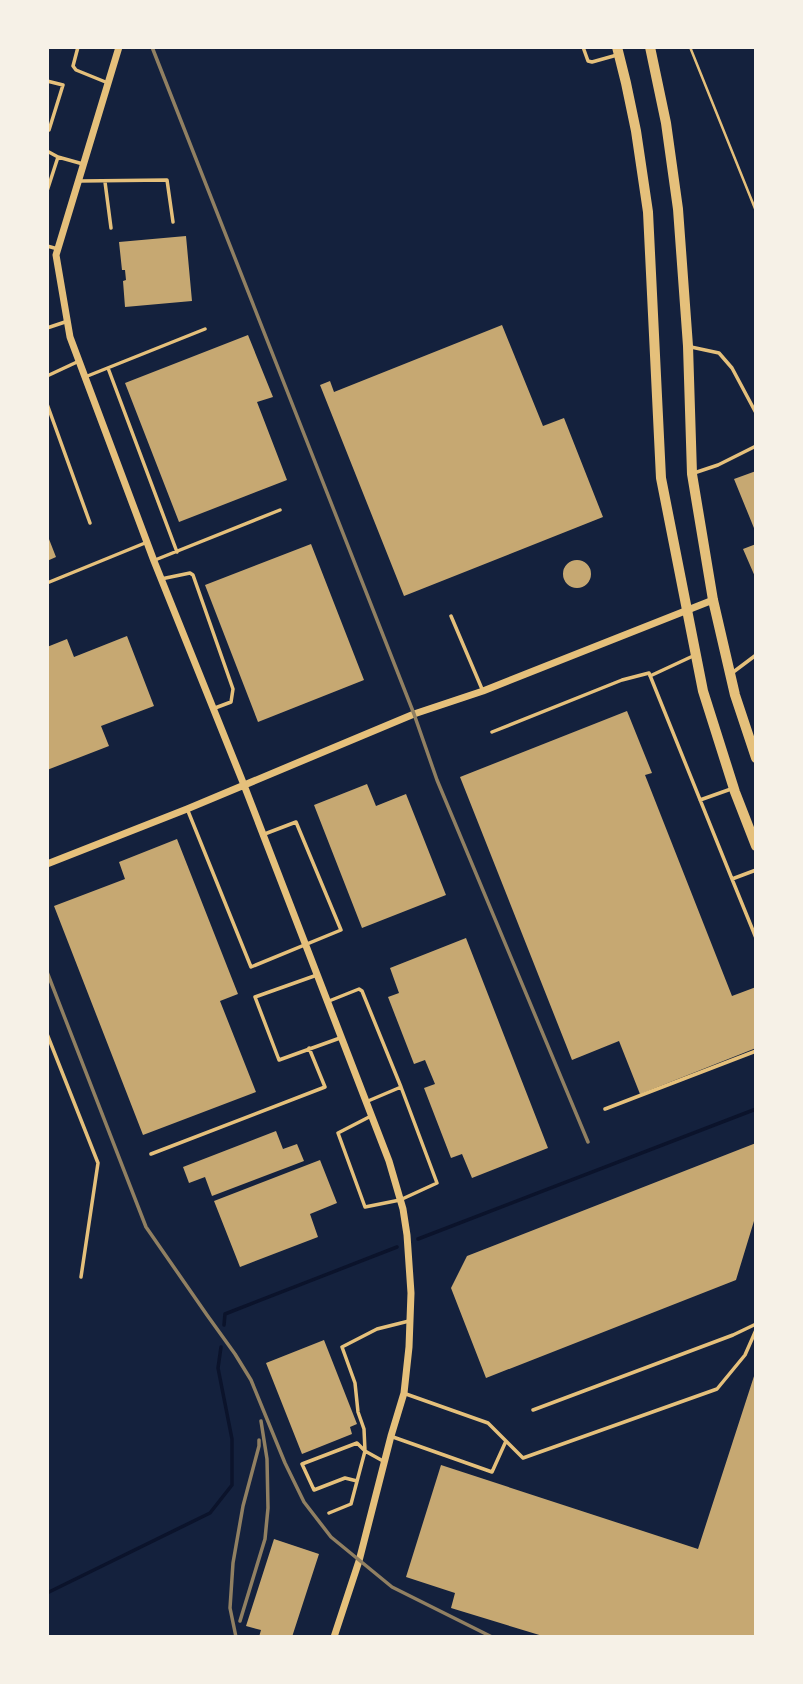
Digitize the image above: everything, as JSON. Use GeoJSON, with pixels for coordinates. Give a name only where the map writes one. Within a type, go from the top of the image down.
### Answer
{"type":"FeatureCollection","features":[{"type":"Feature","properties":{"kind":"main road"},"geometry":{"type":"LineString","coordinates":[[650,47],[666,123],[684,280],[692,474],[713,600],[735,695],[756,758]]}},
{"type":"Feature","properties":{"kind":"main road"},"geometry":{"type":"LineString","coordinates":[[618,51],[636,131],[648,212],[661,478],[703,691],[733,788],[756,846]]}},
{"type":"Feature","properties":{"kind":"street"},"geometry":{"type":"LineString","coordinates":[[118,47],[56,255],[70,337],[147,543],[389,1161],[407,1234],[411,1293],[404,1393],[359,1561],[334,1637]]}},
{"type":"Feature","properties":{"kind":"street"},"geometry":{"type":"LineString","coordinates":[[47,864],[414,714],[482,691],[713,600]]}},
{"type":"Feature","properties":{"kind":"lane"},"geometry":{"type":"LineString","coordinates":[[78,47],[73,66],[76,70],[108,83]]}},
{"type":"Feature","properties":{"kind":"lane"},"geometry":{"type":"LineString","coordinates":[[583,47],[588,61],[592,62],[618,51]]}},
{"type":"Feature","properties":{"kind":"lane"},"geometry":{"type":"LineString","coordinates":[[47,80],[63,85],[47,130]]}},
{"type":"Feature","properties":{"kind":"lane"},"geometry":{"type":"LineString","coordinates":[[47,151],[83,164]]}},
{"type":"Feature","properties":{"kind":"lane"},"geometry":{"type":"LineString","coordinates":[[47,191],[58,157]]}},
{"type":"Feature","properties":{"kind":"lane"},"geometry":{"type":"LineString","coordinates":[[78,181],[167,180],[173,222]]}},
{"type":"Feature","properties":{"kind":"lane"},"geometry":{"type":"LineString","coordinates":[[105,182],[111,228]]}},
{"type":"Feature","properties":{"kind":"lane"},"geometry":{"type":"LineString","coordinates":[[47,246],[58,249]]}},
{"type":"Feature","properties":{"kind":"lane"},"geometry":{"type":"LineString","coordinates":[[47,328],[67,321]]}},
{"type":"Feature","properties":{"kind":"lane"},"geometry":{"type":"LineString","coordinates":[[85,377],[205,329]]}},
{"type":"Feature","properties":{"kind":"lane"},"geometry":{"type":"LineString","coordinates":[[688,346],[719,353],[732,368],[756,413]]}},
{"type":"Feature","properties":{"kind":"lane"},"geometry":{"type":"LineString","coordinates":[[47,376],[79,361]]}},
{"type":"Feature","properties":{"kind":"lane"},"geometry":{"type":"LineString","coordinates":[[108,368],[177,552]]}},
{"type":"Feature","properties":{"kind":"lane"},"geometry":{"type":"LineString","coordinates":[[47,404],[90,523]]}},
{"type":"Feature","properties":{"kind":"lane"},"geometry":{"type":"LineString","coordinates":[[692,474],[718,465],[756,446]]}},
{"type":"Feature","properties":{"kind":"lane"},"geometry":{"type":"LineString","coordinates":[[154,561],[280,510]]}},
{"type":"Feature","properties":{"kind":"lane"},"geometry":{"type":"LineString","coordinates":[[47,583],[147,543]]}},
{"type":"Feature","properties":{"kind":"lane"},"geometry":{"type":"LineString","coordinates":[[162,579],[190,573],[193,575],[233,689],[231,702],[214,709]]}},
{"type":"Feature","properties":{"kind":"lane"},"geometry":{"type":"LineString","coordinates":[[451,616],[482,691]]}},
{"type":"Feature","properties":{"kind":"lane"},"geometry":{"type":"LineString","coordinates":[[730,675],[756,654]]}},
{"type":"Feature","properties":{"kind":"lane"},"geometry":{"type":"LineString","coordinates":[[650,676],[695,655]]}},
{"type":"Feature","properties":{"kind":"lane"},"geometry":{"type":"LineString","coordinates":[[492,732],[622,680],[649,673],[756,938]]}},
{"type":"Feature","properties":{"kind":"lane"},"geometry":{"type":"LineString","coordinates":[[700,800],[733,788]]}},
{"type":"Feature","properties":{"kind":"lane"},"geometry":{"type":"LineString","coordinates":[[187,809],[251,967],[341,930],[296,822],[262,835]]}},
{"type":"Feature","properties":{"kind":"lane"},"geometry":{"type":"LineString","coordinates":[[733,879],[756,870]]}},
{"type":"Feature","properties":{"kind":"lane"},"geometry":{"type":"LineString","coordinates":[[317,975],[256,997],[279,1060],[341,1037]]}},
{"type":"Feature","properties":{"kind":"lane"},"geometry":{"type":"LineString","coordinates":[[327,1002],[359,989],[362,991],[438,1182],[436,1185],[400,1200],[365,1207],[338,1133],[371,1116]]}},
{"type":"Feature","properties":{"kind":"lane"},"geometry":{"type":"LineString","coordinates":[[47,1034],[98,1163],[81,1277]]}},
{"type":"Feature","properties":{"kind":"lane"},"geometry":{"type":"LineString","coordinates":[[151,1154],[325,1087],[309,1048]]}},
{"type":"Feature","properties":{"kind":"lane"},"geometry":{"type":"LineString","coordinates":[[605,1110],[756,1051]]}},
{"type":"Feature","properties":{"kind":"lane"},"geometry":{"type":"LineString","coordinates":[[365,1101],[401,1087]]}},
{"type":"Feature","properties":{"kind":"lane"},"geometry":{"type":"LineString","coordinates":[[329,1513],[351,1503],[365,1451],[364,1429],[358,1412],[355,1383],[342,1347],[377,1329],[410,1321]]}},
{"type":"Feature","properties":{"kind":"lane"},"geometry":{"type":"LineString","coordinates":[[533,1410],[756,1324]]}},
{"type":"Feature","properties":{"kind":"lane"},"geometry":{"type":"LineString","coordinates":[[404,1393],[488,1423],[523,1458],[717,1389],[745,1355],[756,1330]]}},
{"type":"Feature","properties":{"kind":"lane"},"geometry":{"type":"LineString","coordinates":[[391,1436],[492,1472],[506,1441]]}},
{"type":"Feature","properties":{"kind":"lane"},"geometry":{"type":"LineString","coordinates":[[357,1481],[345,1478],[314,1490],[302,1464],[357,1443],[384,1462]]}},
{"type":"Feature","properties":{"kind":"path"},"geometry":{"type":"LineString","coordinates":[[690,47],[756,211]]}},
{"type":"Feature","properties":{"kind":"building"},"geometry":{"type":"Polygon","coordinates":[[[186,236],[192,301],[125,307],[123,281],[126,280],[125,270],[122,270],[119,242],[186,236]]]}},
{"type":"Feature","properties":{"kind":"building"},"geometry":{"type":"Polygon","coordinates":[[[502,325],[543,426],[564,418],[603,517],[404,596],[320,385],[330,381],[334,392],[502,325]]]}},
{"type":"Feature","properties":{"kind":"building"},"geometry":{"type":"Polygon","coordinates":[[[248,335],[273,397],[257,402],[287,480],[179,522],[125,383],[248,335]]]}},
{"type":"Feature","properties":{"kind":"building"},"geometry":{"type":"Polygon","coordinates":[[[756,471],[756,533],[734,479],[756,471]]]}},
{"type":"Feature","properties":{"kind":"building"},"geometry":{"type":"Polygon","coordinates":[[[47,534],[56,557],[47,561],[47,534]]]}},
{"type":"Feature","properties":{"kind":"building"},"geometry":{"type":"Polygon","coordinates":[[[311,544],[364,680],[258,722],[205,585],[311,544]]]}},
{"type":"Feature","properties":{"kind":"building"},"geometry":{"type":"Polygon","coordinates":[[[756,544],[756,579],[743,549],[756,544]]]}},
{"type":"Feature","properties":{"kind":"building"},"geometry":{"type":"Polygon","coordinates":[[[577,560],[587,564],[591,574],[587,584],[577,588],[567,584],[563,574],[567,564],[577,560]]]}},
{"type":"Feature","properties":{"kind":"building"},"geometry":{"type":"Polygon","coordinates":[[[127,636],[154,706],[101,726],[109,746],[47,770],[47,647],[67,639],[74,657],[127,636]]]}},
{"type":"Feature","properties":{"kind":"building"},"geometry":{"type":"Polygon","coordinates":[[[627,711],[652,773],[645,775],[732,996],[756,987],[756,1048],[640,1094],[619,1041],[572,1060],[460,777],[627,711]]]}},
{"type":"Feature","properties":{"kind":"building"},"geometry":{"type":"Polygon","coordinates":[[[367,784],[376,806],[406,794],[446,895],[362,928],[314,805],[367,784]]]}},
{"type":"Feature","properties":{"kind":"building"},"geometry":{"type":"Polygon","coordinates":[[[177,839],[238,994],[220,1001],[256,1092],[143,1135],[54,906],[125,879],[119,862],[177,839]]]}},
{"type":"Feature","properties":{"kind":"building"},"geometry":{"type":"Polygon","coordinates":[[[466,938],[548,1148],[472,1178],[462,1154],[451,1158],[424,1088],[435,1084],[425,1060],[414,1064],[388,997],[399,993],[390,968],[466,938]]]}},
{"type":"Feature","properties":{"kind":"building"},"geometry":{"type":"Polygon","coordinates":[[[276,1131],[283,1149],[297,1144],[304,1161],[212,1196],[205,1177],[189,1183],[183,1167],[276,1131]]]}},
{"type":"Feature","properties":{"kind":"building"},"geometry":{"type":"Polygon","coordinates":[[[756,1143],[756,1220],[736,1280],[486,1378],[451,1288],[467,1256],[756,1143]]]}},
{"type":"Feature","properties":{"kind":"building"},"geometry":{"type":"Polygon","coordinates":[[[320,1160],[337,1203],[310,1214],[318,1237],[240,1267],[214,1201],[320,1160]]]}},
{"type":"Feature","properties":{"kind":"building"},"geometry":{"type":"Polygon","coordinates":[[[324,1340],[357,1424],[350,1427],[352,1434],[302,1454],[266,1363],[324,1340]]]}},
{"type":"Feature","properties":{"kind":"building"},"geometry":{"type":"Polygon","coordinates":[[[756,1370],[756,1637],[546,1637],[451,1608],[455,1593],[406,1577],[441,1465],[698,1549],[756,1370]]]}},
{"type":"Feature","properties":{"kind":"building"},"geometry":{"type":"Polygon","coordinates":[[[274,1539],[319,1554],[292,1637],[259,1637],[261,1630],[246,1626],[274,1539]]]}},
{"type":"Feature","properties":{"kind":"waterway"},"geometry":{"type":"LineString","coordinates":[[418,1239],[756,1109]]}},
{"type":"Feature","properties":{"kind":"waterway"},"geometry":{"type":"LineString","coordinates":[[224,1325],[225,1314],[397,1247]]}},
{"type":"Feature","properties":{"kind":"waterway"},"geometry":{"type":"LineString","coordinates":[[47,1593],[210,1513],[232,1485],[232,1439],[218,1368],[221,1347]]}},
{"type":"Feature","properties":{"kind":"railway"},"geometry":{"type":"LineString","coordinates":[[152,47],[414,714],[437,780],[588,1142]]}},
{"type":"Feature","properties":{"kind":"railway"},"geometry":{"type":"LineString","coordinates":[[47,972],[146,1227],[251,1380],[304,1502],[331,1537],[392,1587],[492,1637]]}},
{"type":"Feature","properties":{"kind":"railway"},"geometry":{"type":"LineString","coordinates":[[240,1621],[265,1539],[268,1508],[267,1459],[261,1421]]}},
{"type":"Feature","properties":{"kind":"railway"},"geometry":{"type":"LineString","coordinates":[[236,1637],[230,1608],[233,1563],[259,1440]]}}]}
